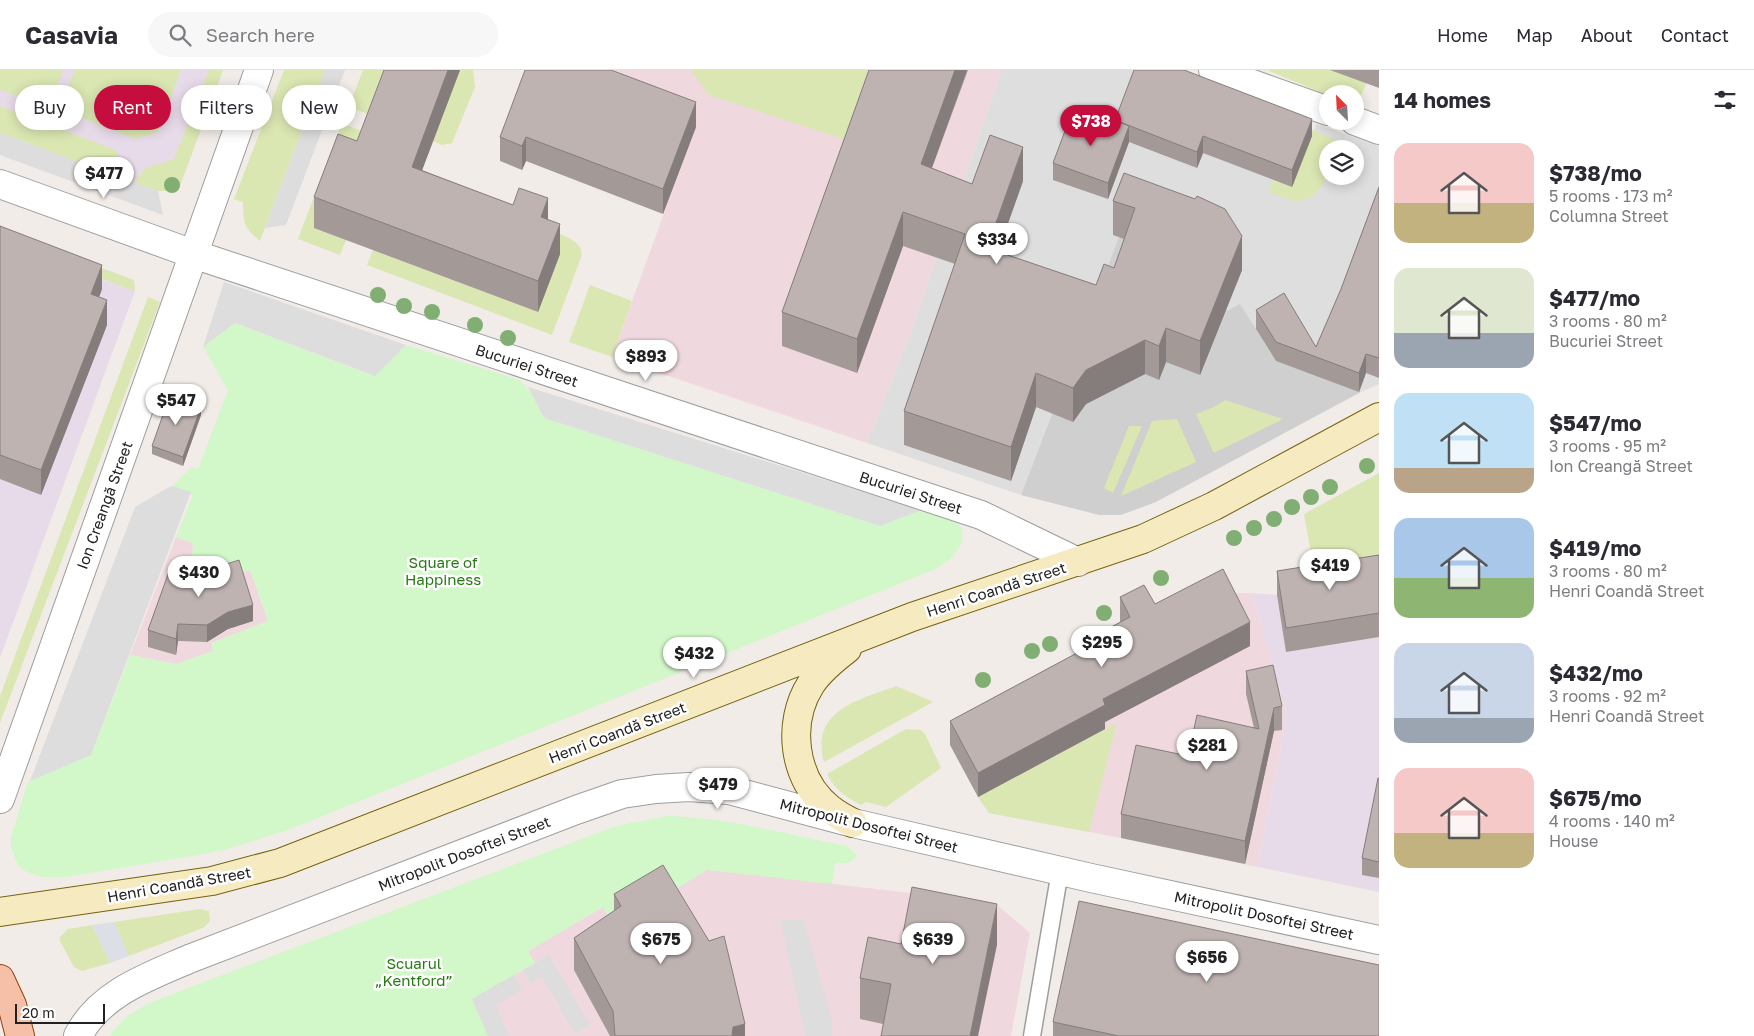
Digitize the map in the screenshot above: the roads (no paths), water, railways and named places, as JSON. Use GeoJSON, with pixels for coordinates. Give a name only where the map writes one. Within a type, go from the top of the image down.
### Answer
{"type":"FeatureCollection","features":[{"type":"Feature","properties":{"kind":"main road","name":"Henri Coandă Street"},"geometry":{"type":"LineString","coordinates":[[0,912],[212,880],[280,864],[912,617],[1143,539],[1214,506],[1379,417]]}},
{"type":"Feature","properties":{"kind":"main road"},"geometry":{"type":"LineString","coordinates":[[853,823],[829,809],[810,788],[799,763],[795,736],[799,708],[811,683],[829,663],[874,633]]}},
{"type":"Feature","properties":{"kind":"main road"},"geometry":{"type":"LineString","coordinates":[[0,979],[12,1005],[20,1036]]}},
{"type":"Feature","properties":{"kind":"street","name":"Ion Creangă Street"},"geometry":{"type":"LineString","coordinates":[[0,799],[259,70]]}},
{"type":"Feature","properties":{"kind":"street"},"geometry":{"type":"LineString","coordinates":[[1213,70],[1319,108]]}},
{"type":"Feature","properties":{"kind":"street"},"geometry":{"type":"LineString","coordinates":[[1364,124],[1379,130]]}},
{"type":"Feature","properties":{"kind":"street","name":"Bucuriei Street"},"geometry":{"type":"LineString","coordinates":[[0,184],[193,254],[980,515],[1078,562]]}},
{"type":"Feature","properties":{"kind":"street","name":"Mitropolit Dosoftei Street"},"geometry":{"type":"LineString","coordinates":[[78,1036],[104,1003],[131,985],[174,965],[622,794],[689,787],[729,790],[853,823],[1060,871],[1379,940]]}},
{"type":"Feature","properties":{"kind":"lane"},"geometry":{"type":"LineString","coordinates":[[1032,1036],[1060,871]]}},
{"type":"Feature","properties":{"kind":"park label","name":"Square of Happiness"},"geometry":{"type":"Point","coordinates":[443,570]}},
{"type":"Feature","properties":{"kind":"park label","name":"Scuarul „Kentford”"},"geometry":{"type":"Point","coordinates":[414,972]}}]}
